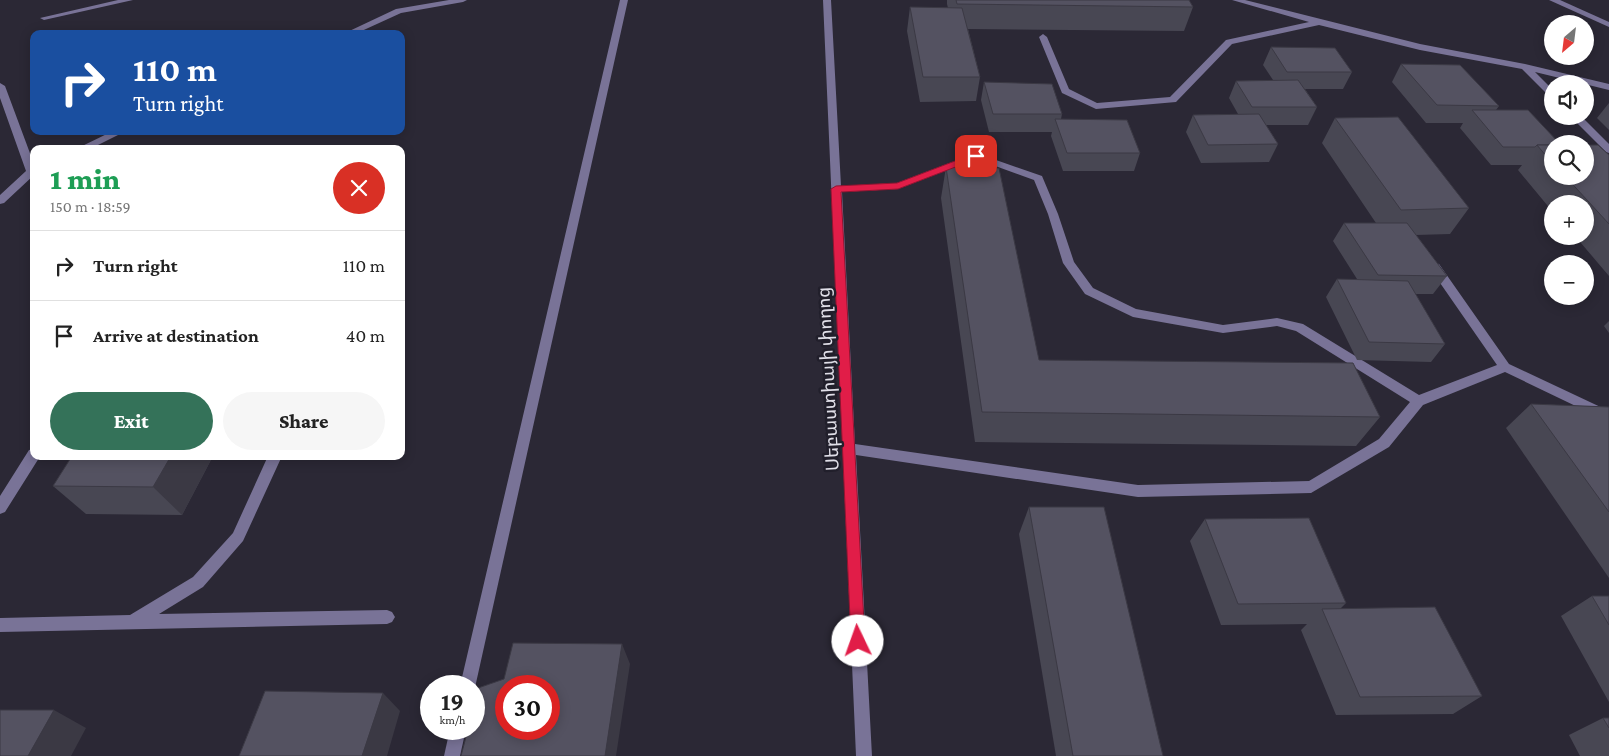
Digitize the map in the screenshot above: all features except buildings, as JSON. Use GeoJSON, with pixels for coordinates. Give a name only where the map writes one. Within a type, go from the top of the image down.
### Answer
{"type":"FeatureCollection","features":[{"type":"Feature","properties":{"kind":"street"},"geometry":{"type":"LineString","coordinates":[[44,18],[129,0]]}},
{"type":"Feature","properties":{"kind":"street"},"geometry":{"type":"LineString","coordinates":[[356,30],[399,11],[463,0]]}},
{"type":"Feature","properties":{"kind":"street"},"geometry":{"type":"LineString","coordinates":[[471,675],[624,0]]}},
{"type":"Feature","properties":{"kind":"street","name":"Սեբաստիայի փողոց"},"geometry":{"type":"LineString","coordinates":[[827,0],[864,756]]}},
{"type":"Feature","properties":{"kind":"street"},"geometry":{"type":"LineString","coordinates":[[1236,0],[1420,47],[1525,66],[1609,87]]}},
{"type":"Feature","properties":{"kind":"street"},"geometry":{"type":"LineString","coordinates":[[1553,0],[1609,25]]}},
{"type":"Feature","properties":{"kind":"street"},"geometry":{"type":"LineString","coordinates":[[1043,37],[1065,91],[1096,106],[1173,100],[1229,42],[1318,22]]}},
{"type":"Feature","properties":{"kind":"street"},"geometry":{"type":"LineString","coordinates":[[1525,66],[1544,86]]}},
{"type":"Feature","properties":{"kind":"street"},"geometry":{"type":"LineString","coordinates":[[0,86],[30,165]]}},
{"type":"Feature","properties":{"kind":"street"},"geometry":{"type":"LineString","coordinates":[[1584,125],[1609,150]]}},
{"type":"Feature","properties":{"kind":"street"},"geometry":{"type":"LineString","coordinates":[[90,145],[112,135]]}},
{"type":"Feature","properties":{"kind":"street"},"geometry":{"type":"LineString","coordinates":[[836,189],[898,186],[976,156],[1038,178],[1053,214],[1069,263],[1088,291],[1133,313],[1223,329],[1277,322],[1299,327],[1418,401]]}},
{"type":"Feature","properties":{"kind":"street"},"geometry":{"type":"LineString","coordinates":[[0,201],[30,172]]}},
{"type":"Feature","properties":{"kind":"street"},"geometry":{"type":"LineString","coordinates":[[1426,255],[1505,367],[1609,417]]}},
{"type":"Feature","properties":{"kind":"street"},"geometry":{"type":"LineString","coordinates":[[849,449],[1138,491],[1311,486],[1384,444],[1418,401],[1505,367]]}},
{"type":"Feature","properties":{"kind":"street"},"geometry":{"type":"LineString","coordinates":[[0,508],[30,460]]}},
{"type":"Feature","properties":{"kind":"street"},"geometry":{"type":"LineString","coordinates":[[130,623],[198,582],[238,538],[273,460]]}},
{"type":"Feature","properties":{"kind":"street"},"geometry":{"type":"LineString","coordinates":[[0,625],[387,617]]}},
{"type":"Feature","properties":{"kind":"street"},"geometry":{"type":"LineString","coordinates":[[452,756],[456,740]]}},
{"type":"Feature","properties":{"kind":"route"},"geometry":{"type":"LineString","coordinates":[[858,641],[836,189],[898,186],[976,156]]}}]}
